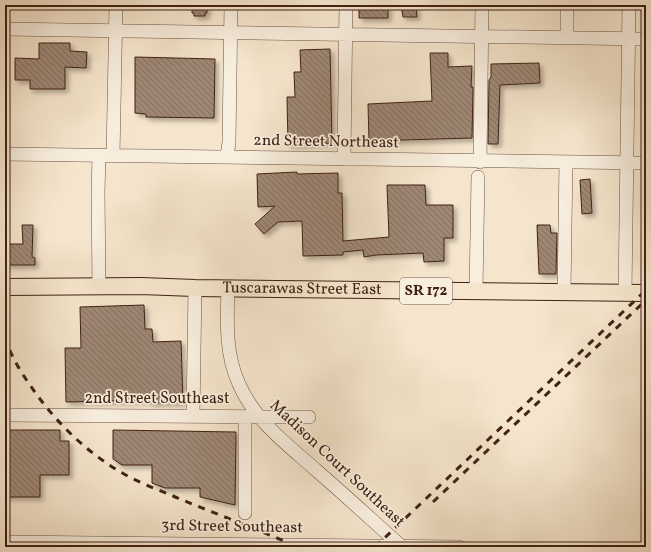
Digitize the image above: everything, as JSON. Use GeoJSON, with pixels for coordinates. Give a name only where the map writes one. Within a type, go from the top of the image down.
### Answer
{"type":"FeatureCollection","features":[{"type":"Feature","properties":{"kind":"main road","name":"Tuscarawas Street East"},"geometry":{"type":"LineString","coordinates":[[5,287],[141,286],[646,294]]}},
{"type":"Feature","properties":{"kind":"street"},"geometry":{"type":"LineString","coordinates":[[114,156],[116,5]]}},
{"type":"Feature","properties":{"kind":"street"},"geometry":{"type":"LineString","coordinates":[[227,157],[229,142],[231,5]]}},
{"type":"Feature","properties":{"kind":"street"},"geometry":{"type":"LineString","coordinates":[[344,159],[346,5]]}},
{"type":"Feature","properties":{"kind":"street"},"geometry":{"type":"LineString","coordinates":[[480,162],[482,5]]}},
{"type":"Feature","properties":{"kind":"street"},"geometry":{"type":"LineString","coordinates":[[567,5],[567,38]]}},
{"type":"Feature","properties":{"kind":"street"},"geometry":{"type":"LineString","coordinates":[[625,293],[629,5]]}},
{"type":"Feature","properties":{"kind":"street"},"geometry":{"type":"LineString","coordinates":[[5,29],[646,39]]}},
{"type":"Feature","properties":{"kind":"street","name":"2nd Street Northeast"},"geometry":{"type":"LineString","coordinates":[[5,154],[480,162],[646,163]]}},
{"type":"Feature","properties":{"kind":"street"},"geometry":{"type":"LineString","coordinates":[[99,156],[99,287]]}},
{"type":"Feature","properties":{"kind":"street"},"geometry":{"type":"LineString","coordinates":[[564,292],[566,162]]}},
{"type":"Feature","properties":{"kind":"street"},"geometry":{"type":"LineString","coordinates":[[476,291],[478,177]]}},
{"type":"Feature","properties":{"kind":"street"},"geometry":{"type":"LineString","coordinates":[[193,416],[195,288]]}},
{"type":"Feature","properties":{"kind":"street","name":"Madison Court Southeast"},"geometry":{"type":"LineString","coordinates":[[228,288],[228,338],[238,383],[245,397],[260,417],[279,437],[402,547]]}},
{"type":"Feature","properties":{"kind":"street","name":"2nd Street Southeast"},"geometry":{"type":"LineString","coordinates":[[5,415],[309,417]]}},
{"type":"Feature","properties":{"kind":"street"},"geometry":{"type":"LineString","coordinates":[[245,417],[245,513]]}},
{"type":"Feature","properties":{"kind":"street","name":"3rd Street Southeast"},"geometry":{"type":"LineString","coordinates":[[5,542],[459,547]]}},
{"type":"Feature","properties":{"kind":"building"},"geometry":{"type":"Polygon","coordinates":[[[192,5],[207,5],[207,13],[205,13],[205,16],[194,16],[194,13],[192,13],[192,5]]]}},
{"type":"Feature","properties":{"kind":"building"},"geometry":{"type":"Polygon","coordinates":[[[359,5],[388,5],[388,18],[359,18],[359,5]]]}},
{"type":"Feature","properties":{"kind":"building"},"geometry":{"type":"Polygon","coordinates":[[[401,5],[416,5],[417,17],[403,17],[401,5]]]}},
{"type":"Feature","properties":{"kind":"building"},"geometry":{"type":"Polygon","coordinates":[[[39,43],[70,43],[70,51],[87,52],[86,68],[65,67],[65,89],[30,89],[30,80],[15,80],[15,58],[39,59],[39,43]]]}},
{"type":"Feature","properties":{"kind":"building"},"geometry":{"type":"Polygon","coordinates":[[[330,49],[332,143],[288,145],[287,97],[295,97],[294,72],[301,72],[300,50],[330,49]]]}},
{"type":"Feature","properties":{"kind":"building"},"geometry":{"type":"Polygon","coordinates":[[[430,53],[448,53],[448,67],[472,66],[472,138],[369,141],[368,104],[432,101],[430,53]]]}},
{"type":"Feature","properties":{"kind":"building"},"geometry":{"type":"Polygon","coordinates":[[[135,57],[215,59],[214,118],[146,117],[146,114],[135,113],[135,57]]]}},
{"type":"Feature","properties":{"kind":"building"},"geometry":{"type":"Polygon","coordinates":[[[539,63],[540,83],[500,85],[498,144],[488,144],[489,80],[491,77],[491,64],[539,63]]]}},
{"type":"Feature","properties":{"kind":"building"},"geometry":{"type":"Polygon","coordinates":[[[297,172],[297,174],[338,173],[338,193],[342,193],[343,241],[389,237],[387,185],[425,185],[426,205],[453,205],[453,238],[444,238],[444,261],[424,262],[423,253],[364,257],[363,250],[343,252],[343,255],[303,256],[302,221],[278,222],[264,234],[255,224],[275,206],[258,207],[257,174],[297,172]]]}},
{"type":"Feature","properties":{"kind":"building"},"geometry":{"type":"Polygon","coordinates":[[[590,179],[592,213],[582,214],[580,180],[590,179]]]}},
{"type":"Feature","properties":{"kind":"building"},"geometry":{"type":"Polygon","coordinates":[[[22,225],[33,225],[32,257],[35,258],[35,265],[5,265],[5,244],[23,244],[22,225]]]}},
{"type":"Feature","properties":{"kind":"building"},"geometry":{"type":"Polygon","coordinates":[[[537,225],[550,225],[551,233],[557,233],[556,274],[539,274],[537,225]]]}},
{"type":"Feature","properties":{"kind":"building"},"geometry":{"type":"Polygon","coordinates":[[[144,305],[145,329],[152,329],[153,342],[181,341],[183,402],[149,403],[149,400],[66,402],[65,348],[81,348],[80,307],[144,305]]]}},
{"type":"Feature","properties":{"kind":"building"},"geometry":{"type":"Polygon","coordinates":[[[5,430],[60,430],[60,441],[69,441],[69,475],[40,475],[40,497],[5,497],[5,430]]]}},
{"type":"Feature","properties":{"kind":"building"},"geometry":{"type":"Polygon","coordinates":[[[113,430],[236,432],[235,505],[200,497],[200,488],[165,488],[152,483],[152,465],[122,465],[113,459],[113,430]]]}},
{"type":"Feature","properties":{"kind":"railway"},"geometry":{"type":"LineString","coordinates":[[375,547],[646,290]]}},
{"type":"Feature","properties":{"kind":"railway"},"geometry":{"type":"LineString","coordinates":[[433,502],[646,300]]}},
{"type":"Feature","properties":{"kind":"railway"},"geometry":{"type":"LineString","coordinates":[[5,337],[18,367],[46,406],[74,437],[107,464],[141,483],[298,547]]}}]}
